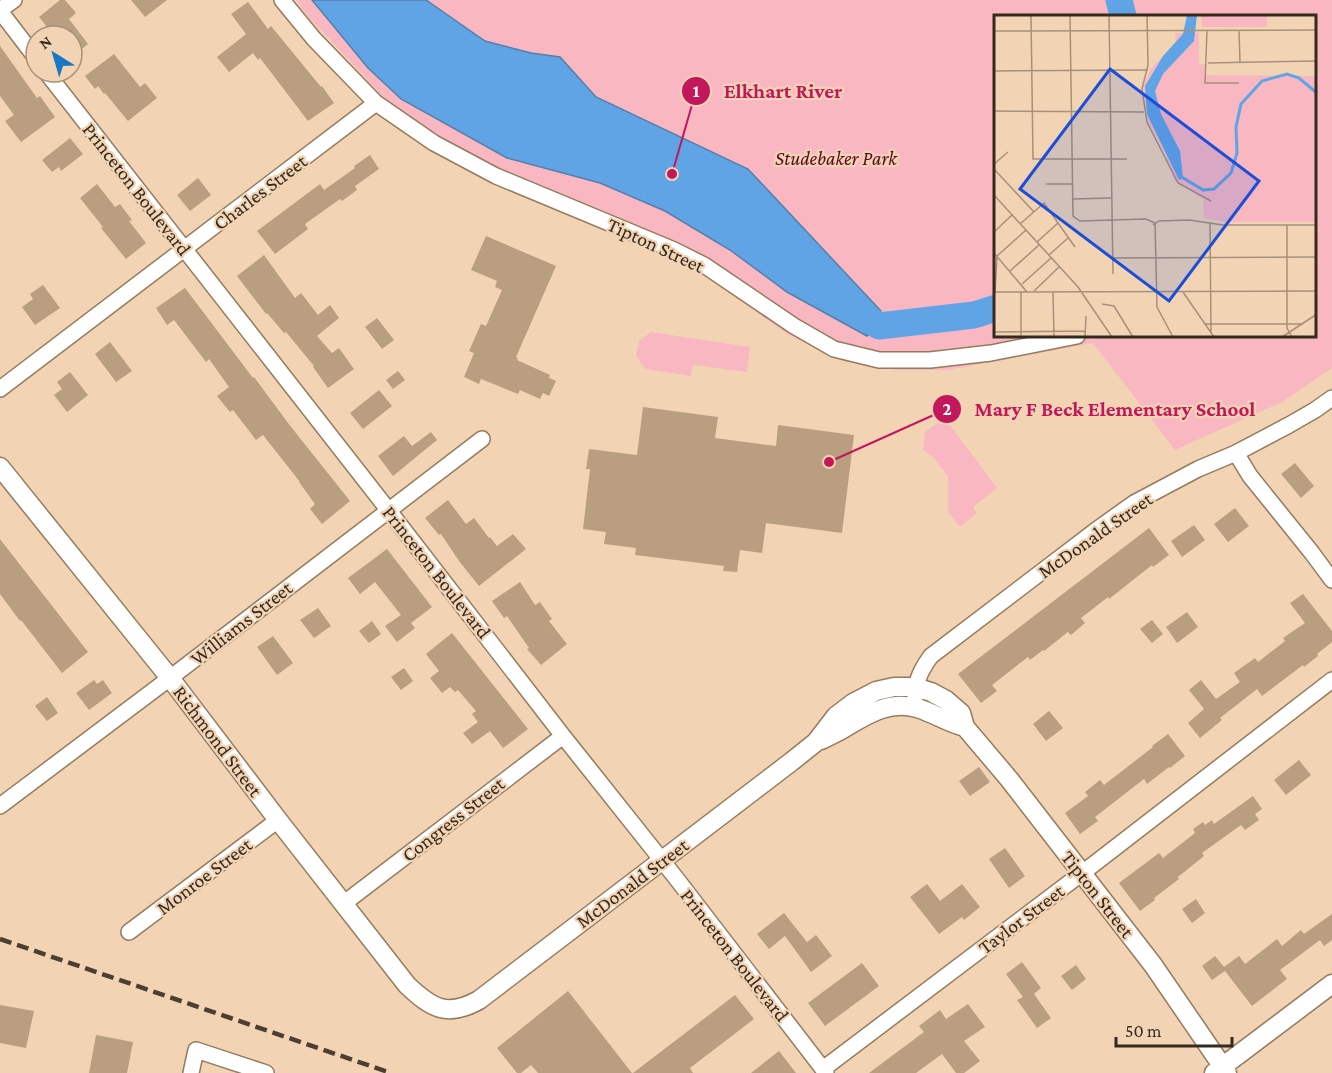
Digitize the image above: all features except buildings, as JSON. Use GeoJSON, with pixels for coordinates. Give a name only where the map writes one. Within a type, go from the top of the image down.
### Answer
{"type":"FeatureCollection","features":[{"type":"Feature","properties":{"kind":"street"},"geometry":{"type":"LineString","coordinates":[[14,0],[0,11],[24,42]]}},
{"type":"Feature","properties":{"kind":"street","name":"Tipton Street"},"geometry":{"type":"LineString","coordinates":[[282,0],[314,39],[376,103],[434,143],[496,176],[674,250],[704,265],[794,326],[834,349],[879,360],[930,360],[991,353],[1067,338]]}},
{"type":"Feature","properties":{"kind":"street","name":"Princeton Boulevard"},"geometry":{"type":"LineString","coordinates":[[55,84],[824,1071]]}},
{"type":"Feature","properties":{"kind":"street","name":"Charles Street"},"geometry":{"type":"LineString","coordinates":[[0,389],[376,103]]}},
{"type":"Feature","properties":{"kind":"street","name":"McDonald Street"},"geometry":{"type":"LineString","coordinates":[[441,1008],[468,1006],[479,1000],[816,742],[845,728],[861,717],[883,708],[896,705],[914,707],[915,687],[920,671],[932,656],[1099,528],[1145,497],[1289,425],[1332,398]]}},
{"type":"Feature","properties":{"kind":"street","name":"Williams Street"},"geometry":{"type":"LineString","coordinates":[[0,806],[482,440]]}},
{"type":"Feature","properties":{"kind":"street"},"geometry":{"type":"LineString","coordinates":[[1236,453],[1250,476],[1332,580]]}},
{"type":"Feature","properties":{"kind":"street","name":"Richmond Street"},"geometry":{"type":"LineString","coordinates":[[0,467],[170,678],[407,985],[422,999],[441,1008]]}},
{"type":"Feature","properties":{"kind":"street","name":"Taylor Street"},"geometry":{"type":"LineString","coordinates":[[824,1071],[1332,680]]}},
{"type":"Feature","properties":{"kind":"street","name":"McDonald Street"},"geometry":{"type":"LineString","coordinates":[[816,742],[836,716],[853,703],[876,691],[894,687],[915,687]]}},
{"type":"Feature","properties":{"kind":"street","name":"Tipton Street"},"geometry":{"type":"LineString","coordinates":[[915,687],[946,700],[961,713],[965,728],[1009,779],[1153,965],[1221,1071]]}},
{"type":"Feature","properties":{"kind":"street","name":"Tipton Street"},"geometry":{"type":"LineString","coordinates":[[914,707],[965,728]]}},
{"type":"Feature","properties":{"kind":"street","name":"Congress Street"},"geometry":{"type":"LineString","coordinates":[[343,904],[563,736]]}},
{"type":"Feature","properties":{"kind":"street","name":"Monroe Street"},"geometry":{"type":"LineString","coordinates":[[129,932],[278,820]]}},
{"type":"Feature","properties":{"kind":"street"},"geometry":{"type":"LineString","coordinates":[[1221,1071],[1332,984]]}},
{"type":"Feature","properties":{"kind":"street"},"geometry":{"type":"LineString","coordinates":[[191,1073],[196,1050],[266,1073]]}},
{"type":"Feature","properties":{"kind":"green space","name":"Studebaker Park"},"geometry":{"type":"Polygon","coordinates":[[[296,0],[1332,0],[1332,368],[1282,402],[1175,450],[1093,343],[948,370],[896,370],[843,361],[789,335],[722,288],[729,275],[672,241],[474,156],[437,135],[382,96],[306,14],[296,0]]]}},
{"type":"Feature","properties":{"kind":"green space"},"geometry":{"type":"Polygon","coordinates":[[[651,332],[750,347],[747,372],[693,365],[691,376],[645,369],[636,356],[639,341],[651,332]]]}},
{"type":"Feature","properties":{"kind":"green space"},"geometry":{"type":"Polygon","coordinates":[[[938,423],[950,425],[997,488],[973,507],[977,513],[960,527],[948,512],[948,476],[932,456],[923,450],[925,432],[938,423]]]}},
{"type":"Feature","properties":{"kind":"water"},"geometry":{"type":"Polygon","coordinates":[[[312,0],[426,0],[485,41],[531,53],[560,57],[596,97],[748,169],[881,311],[879,326],[867,336],[787,292],[730,250],[665,211],[600,183],[507,158],[401,99],[368,68],[312,0]]]}},
{"type":"Feature","properties":{"kind":"waterway"},"geometry":{"type":"LineString","coordinates":[[1119,0],[1123,15]]}},
{"type":"Feature","properties":{"kind":"waterway"},"geometry":{"type":"LineString","coordinates":[[849,306],[879,326],[974,315],[994,309]]}},
{"type":"Feature","properties":{"kind":"railway"},"geometry":{"type":"LineString","coordinates":[[0,939],[391,1073]]}},
{"type":"Feature","properties":{"kind":"place","name":"Elkhart River"},"geometry":{"type":"Point","coordinates":[672,174]}},
{"type":"Feature","properties":{"kind":"place","name":"Mary F Beck Elementary School"},"geometry":{"type":"Point","coordinates":[829,462]}}]}
